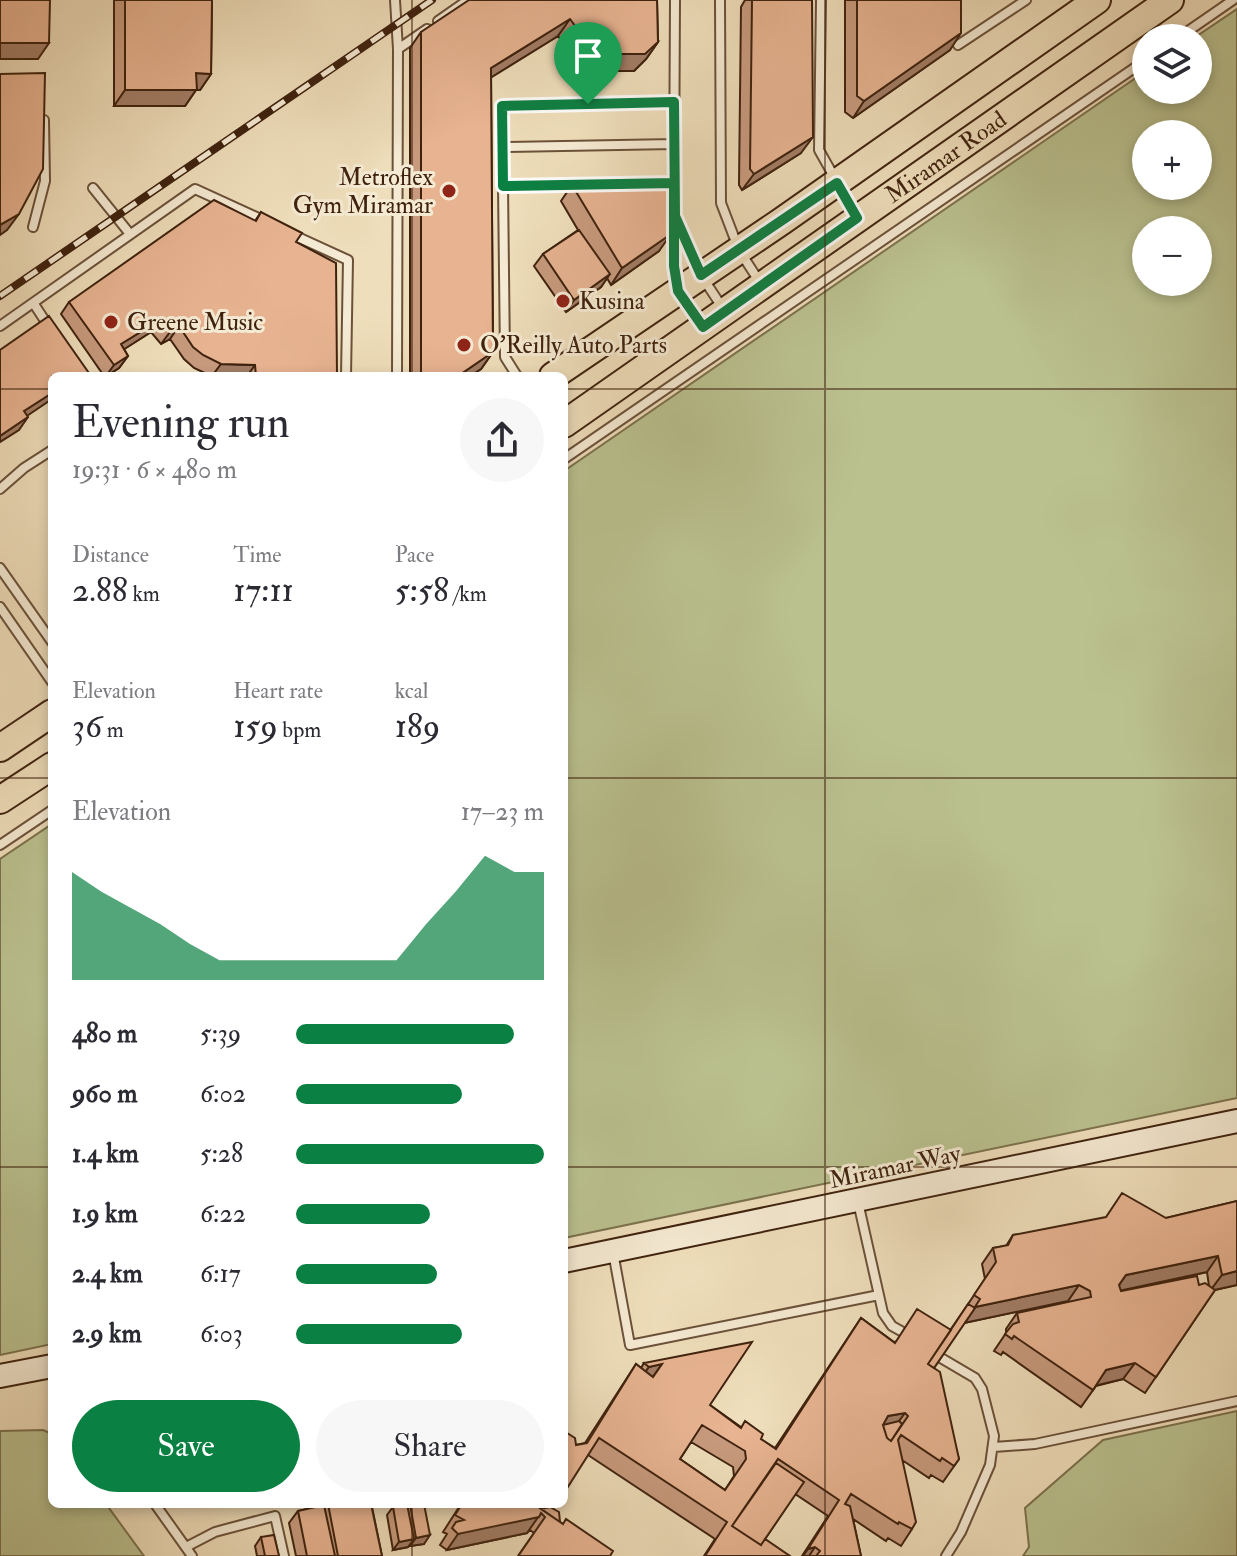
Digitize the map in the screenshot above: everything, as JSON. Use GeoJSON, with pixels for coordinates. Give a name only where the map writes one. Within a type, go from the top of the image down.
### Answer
{"type":"FeatureCollection","features":[{"type":"Feature","properties":{"kind":"main road","name":"Miramar Road"},"geometry":{"type":"LineString","coordinates":[[559,372],[837,183],[1097,0]]}},
{"type":"Feature","properties":{"kind":"main road","name":"Miramar Road"},"geometry":{"type":"LineString","coordinates":[[568,421],[1170,0]]}},
{"type":"Feature","properties":{"kind":"main road"},"geometry":{"type":"LineString","coordinates":[[0,748],[48,716]]}},
{"type":"Feature","properties":{"kind":"main road"},"geometry":{"type":"LineString","coordinates":[[0,800],[48,769]]}},
{"type":"Feature","properties":{"kind":"street","name":"Miramar Way"},"geometry":{"type":"LineString","coordinates":[[568,1260],[1237,1121]]}},
{"type":"Feature","properties":{"kind":"street"},"geometry":{"type":"LineString","coordinates":[[0,1376],[48,1367]]}},
{"type":"Feature","properties":{"kind":"lane"},"geometry":{"type":"LineString","coordinates":[[395,0],[398,49],[397,372]]}},
{"type":"Feature","properties":{"kind":"lane"},"geometry":{"type":"LineString","coordinates":[[398,49],[468,0]]}},
{"type":"Feature","properties":{"kind":"lane"},"geometry":{"type":"LineString","coordinates":[[675,0],[674,266],[678,291],[703,327]]}},
{"type":"Feature","properties":{"kind":"lane"},"geometry":{"type":"LineString","coordinates":[[720,0],[721,203],[739,250],[762,285]]}},
{"type":"Feature","properties":{"kind":"lane"},"geometry":{"type":"LineString","coordinates":[[821,0],[819,150],[857,218]]}},
{"type":"Feature","properties":{"kind":"lane"},"geometry":{"type":"LineString","coordinates":[[958,45],[1026,0]]}},
{"type":"Feature","properties":{"kind":"lane"},"geometry":{"type":"LineString","coordinates":[[1198,24],[1233,0]]}},
{"type":"Feature","properties":{"kind":"lane"},"geometry":{"type":"LineString","coordinates":[[568,456],[1132,70]]}},
{"type":"Feature","properties":{"kind":"lane"},"geometry":{"type":"LineString","coordinates":[[514,372],[505,357],[502,106],[674,102]]}},
{"type":"Feature","properties":{"kind":"lane"},"geometry":{"type":"LineString","coordinates":[[33,227],[45,181],[44,120]]}},
{"type":"Feature","properties":{"kind":"lane"},"geometry":{"type":"LineString","coordinates":[[502,147],[674,144]]}},
{"type":"Feature","properties":{"kind":"lane"},"geometry":{"type":"LineString","coordinates":[[503,186],[674,183]]}},
{"type":"Feature","properties":{"kind":"lane"},"geometry":{"type":"LineString","coordinates":[[93,188],[130,234]]}},
{"type":"Feature","properties":{"kind":"lane"},"geometry":{"type":"LineString","coordinates":[[0,326],[195,189],[348,260],[346,372]]}},
{"type":"Feature","properties":{"kind":"lane"},"geometry":{"type":"LineString","coordinates":[[675,216],[701,275],[725,311]]}},
{"type":"Feature","properties":{"kind":"lane"},"geometry":{"type":"LineString","coordinates":[[34,304],[58,340]]}},
{"type":"Feature","properties":{"kind":"lane"},"geometry":{"type":"LineString","coordinates":[[0,489],[48,453]]}},
{"type":"Feature","properties":{"kind":"lane"},"geometry":{"type":"LineString","coordinates":[[0,568],[48,636]]}},
{"type":"Feature","properties":{"kind":"lane"},"geometry":{"type":"LineString","coordinates":[[0,607],[48,676]]}},
{"type":"Feature","properties":{"kind":"lane"},"geometry":{"type":"LineString","coordinates":[[0,845],[48,813]]}},
{"type":"Feature","properties":{"kind":"lane"},"geometry":{"type":"LineString","coordinates":[[858,1201],[883,1313],[892,1326],[901,1331]]}},
{"type":"Feature","properties":{"kind":"lane"},"geometry":{"type":"LineString","coordinates":[[613,1251],[630,1345],[879,1295]]}},
{"type":"Feature","properties":{"kind":"lane"},"geometry":{"type":"LineString","coordinates":[[941,1358],[975,1378],[982,1389],[994,1436],[990,1465],[981,1488],[946,1556]]}},
{"type":"Feature","properties":{"kind":"lane"},"geometry":{"type":"LineString","coordinates":[[994,1447],[1035,1444],[1237,1401]]}},
{"type":"Feature","properties":{"kind":"lane"},"geometry":{"type":"LineString","coordinates":[[158,1508],[192,1556]]}},
{"type":"Feature","properties":{"kind":"lane"},"geometry":{"type":"LineString","coordinates":[[276,1508],[275,1516],[284,1556]]}},
{"type":"Feature","properties":{"kind":"lane"},"geometry":{"type":"LineString","coordinates":[[186,1547],[215,1532],[275,1516]]}},
{"type":"Feature","properties":{"kind":"green space"},"geometry":{"type":"Polygon","coordinates":[[[1237,9],[1237,1098],[568,1237],[568,468],[1132,81],[1132,104],[1212,104],[1212,26],[1237,9]]]}},
{"type":"Feature","properties":{"kind":"green space"},"geometry":{"type":"Polygon","coordinates":[[[48,827],[48,1345],[0,1355],[0,859],[48,827]]]}},
{"type":"Feature","properties":{"kind":"green space"},"geometry":{"type":"Polygon","coordinates":[[[1237,1411],[1237,1556],[1023,1556],[1029,1547],[1025,1508],[1103,1440],[1237,1411]]]}},
{"type":"Feature","properties":{"kind":"green space"},"geometry":{"type":"Polygon","coordinates":[[[0,1431],[48,1432],[48,1508],[109,1508],[144,1556],[0,1556],[0,1431]]]}},
{"type":"Feature","properties":{"kind":"building"},"geometry":{"type":"Polygon","coordinates":[[[0,0],[50,0],[49,43],[0,43],[0,0]]]}},
{"type":"Feature","properties":{"kind":"building"},"geometry":{"type":"Polygon","coordinates":[[[125,0],[212,0],[211,74],[196,73],[197,90],[125,90],[125,0]]]}},
{"type":"Feature","properties":{"kind":"building"},"geometry":{"type":"Polygon","coordinates":[[[469,0],[657,0],[658,42],[645,54],[616,54],[610,49],[592,49],[570,19],[491,68],[493,352],[464,372],[421,372],[421,32],[469,0]]]}},
{"type":"Feature","properties":{"kind":"building"},"geometry":{"type":"Polygon","coordinates":[[[752,0],[812,0],[813,137],[754,174],[750,169],[752,0]]]}},
{"type":"Feature","properties":{"kind":"building"},"geometry":{"type":"Polygon","coordinates":[[[857,0],[961,0],[961,33],[864,101],[857,96],[857,0]]]}},
{"type":"Feature","properties":{"kind":"building"},"geometry":{"type":"Polygon","coordinates":[[[45,73],[43,169],[19,214],[0,225],[0,74],[45,73]]]}},
{"type":"Feature","properties":{"kind":"building"},"geometry":{"type":"Polygon","coordinates":[[[675,183],[676,209],[672,209],[671,234],[622,268],[572,185],[675,183]]]}},
{"type":"Feature","properties":{"kind":"building"},"geometry":{"type":"Polygon","coordinates":[[[214,200],[256,221],[261,212],[302,233],[296,242],[336,263],[337,372],[256,372],[255,365],[221,364],[193,347],[179,326],[170,332],[160,320],[121,344],[128,356],[114,365],[69,302],[214,200]]]}},
{"type":"Feature","properties":{"kind":"building"},"geometry":{"type":"Polygon","coordinates":[[[579,230],[610,274],[574,300],[543,254],[579,230]]]}},
{"type":"Feature","properties":{"kind":"building"},"geometry":{"type":"Polygon","coordinates":[[[49,316],[88,372],[48,372],[48,396],[24,411],[28,417],[0,436],[0,350],[49,316]]]}},
{"type":"Feature","properties":{"kind":"building"},"geometry":{"type":"Polygon","coordinates":[[[1122,1193],[1166,1218],[1237,1201],[1237,1271],[1222,1275],[1218,1256],[1126,1275],[1119,1285],[1121,1291],[1197,1276],[1199,1285],[1205,1283],[1215,1290],[1156,1377],[1135,1363],[1106,1370],[1093,1390],[1014,1336],[1012,1339],[1005,1334],[1019,1322],[1017,1313],[1091,1297],[1090,1291],[1079,1285],[975,1307],[980,1299],[974,1295],[996,1262],[993,1248],[1008,1245],[1013,1235],[1106,1217],[1122,1193]]]}},
{"type":"Feature","properties":{"kind":"building"},"geometry":{"type":"Polygon","coordinates":[[[968,1304],[975,1308],[934,1368],[928,1364],[968,1304]]]}},
{"type":"Feature","properties":{"kind":"building"},"geometry":{"type":"Polygon","coordinates":[[[917,1309],[951,1330],[928,1364],[940,1372],[959,1459],[954,1466],[942,1458],[940,1461],[901,1435],[898,1440],[916,1522],[912,1529],[898,1524],[851,1494],[845,1504],[850,1506],[861,1556],[816,1556],[820,1551],[815,1547],[808,1549],[839,1500],[778,1459],[732,1526],[761,1545],[765,1539],[790,1556],[705,1556],[727,1522],[599,1438],[568,1487],[568,1434],[575,1438],[576,1445],[587,1443],[636,1364],[653,1377],[662,1364],[649,1367],[644,1363],[752,1342],[710,1405],[741,1428],[745,1421],[763,1434],[761,1439],[776,1449],[861,1318],[895,1343],[917,1309]],[[905,1413],[888,1416],[883,1425],[887,1438],[891,1441],[908,1416],[905,1413]],[[702,1425],[680,1459],[725,1490],[746,1459],[745,1451],[702,1425]]]}},
{"type":"Feature","properties":{"kind":"building"},"geometry":{"type":"Polygon","coordinates":[[[899,1421],[902,1424],[891,1441],[883,1425],[899,1421]]]}},
{"type":"Feature","properties":{"kind":"building"},"geometry":{"type":"Polygon","coordinates":[[[776,1463],[804,1482],[761,1545],[732,1526],[776,1463]]]}},
{"type":"Feature","properties":{"kind":"building"},"geometry":{"type":"Polygon","coordinates":[[[325,1508],[335,1556],[307,1556],[298,1511],[325,1508]]]}},
{"type":"Feature","properties":{"kind":"building"},"geometry":{"type":"Polygon","coordinates":[[[329,1508],[372,1508],[382,1556],[338,1556],[329,1508]]]}},
{"type":"Feature","properties":{"kind":"building"},"geometry":{"type":"Polygon","coordinates":[[[393,1508],[408,1508],[414,1539],[399,1542],[393,1508]]]}},
{"type":"Feature","properties":{"kind":"building"},"geometry":{"type":"Polygon","coordinates":[[[411,1508],[425,1508],[430,1535],[416,1538],[411,1508]]]}},
{"type":"Feature","properties":{"kind":"building"},"geometry":{"type":"Polygon","coordinates":[[[459,1508],[540,1508],[563,1524],[566,1519],[613,1551],[610,1556],[520,1556],[545,1517],[541,1513],[539,1517],[458,1534],[452,1528],[456,1522],[464,1520],[455,1515],[459,1508]]]}},
{"type":"Feature","properties":{"kind":"building"},"geometry":{"type":"Polygon","coordinates":[[[552,1508],[559,1512],[560,1522],[541,1509],[552,1508]]]}},
{"type":"Feature","properties":{"kind":"building"},"geometry":{"type":"Polygon","coordinates":[[[274,1535],[279,1556],[265,1556],[261,1537],[274,1535]]]}},
{"type":"Feature","properties":{"kind":"railway"},"geometry":{"type":"LineString","coordinates":[[0,296],[432,0]]}},
{"type":"Feature","properties":{"kind":"place","name":"Metroflex Gym Miramar"},"geometry":{"type":"Point","coordinates":[449,191]}},
{"type":"Feature","properties":{"kind":"place","name":"Kusina"},"geometry":{"type":"Point","coordinates":[563,301]}},
{"type":"Feature","properties":{"kind":"place","name":"Greene Music"},"geometry":{"type":"Point","coordinates":[111,322]}},
{"type":"Feature","properties":{"kind":"place","name":"O'Reilly Auto Parts"},"geometry":{"type":"Point","coordinates":[464,345]}},
{"type":"Feature","properties":{"kind":"route"},"geometry":{"type":"LineString","coordinates":[[674,102],[675,216],[701,275],[837,183],[857,218],[703,327],[678,291],[674,266],[674,183],[503,186],[502,106],[588,104],[674,102]]}}]}
